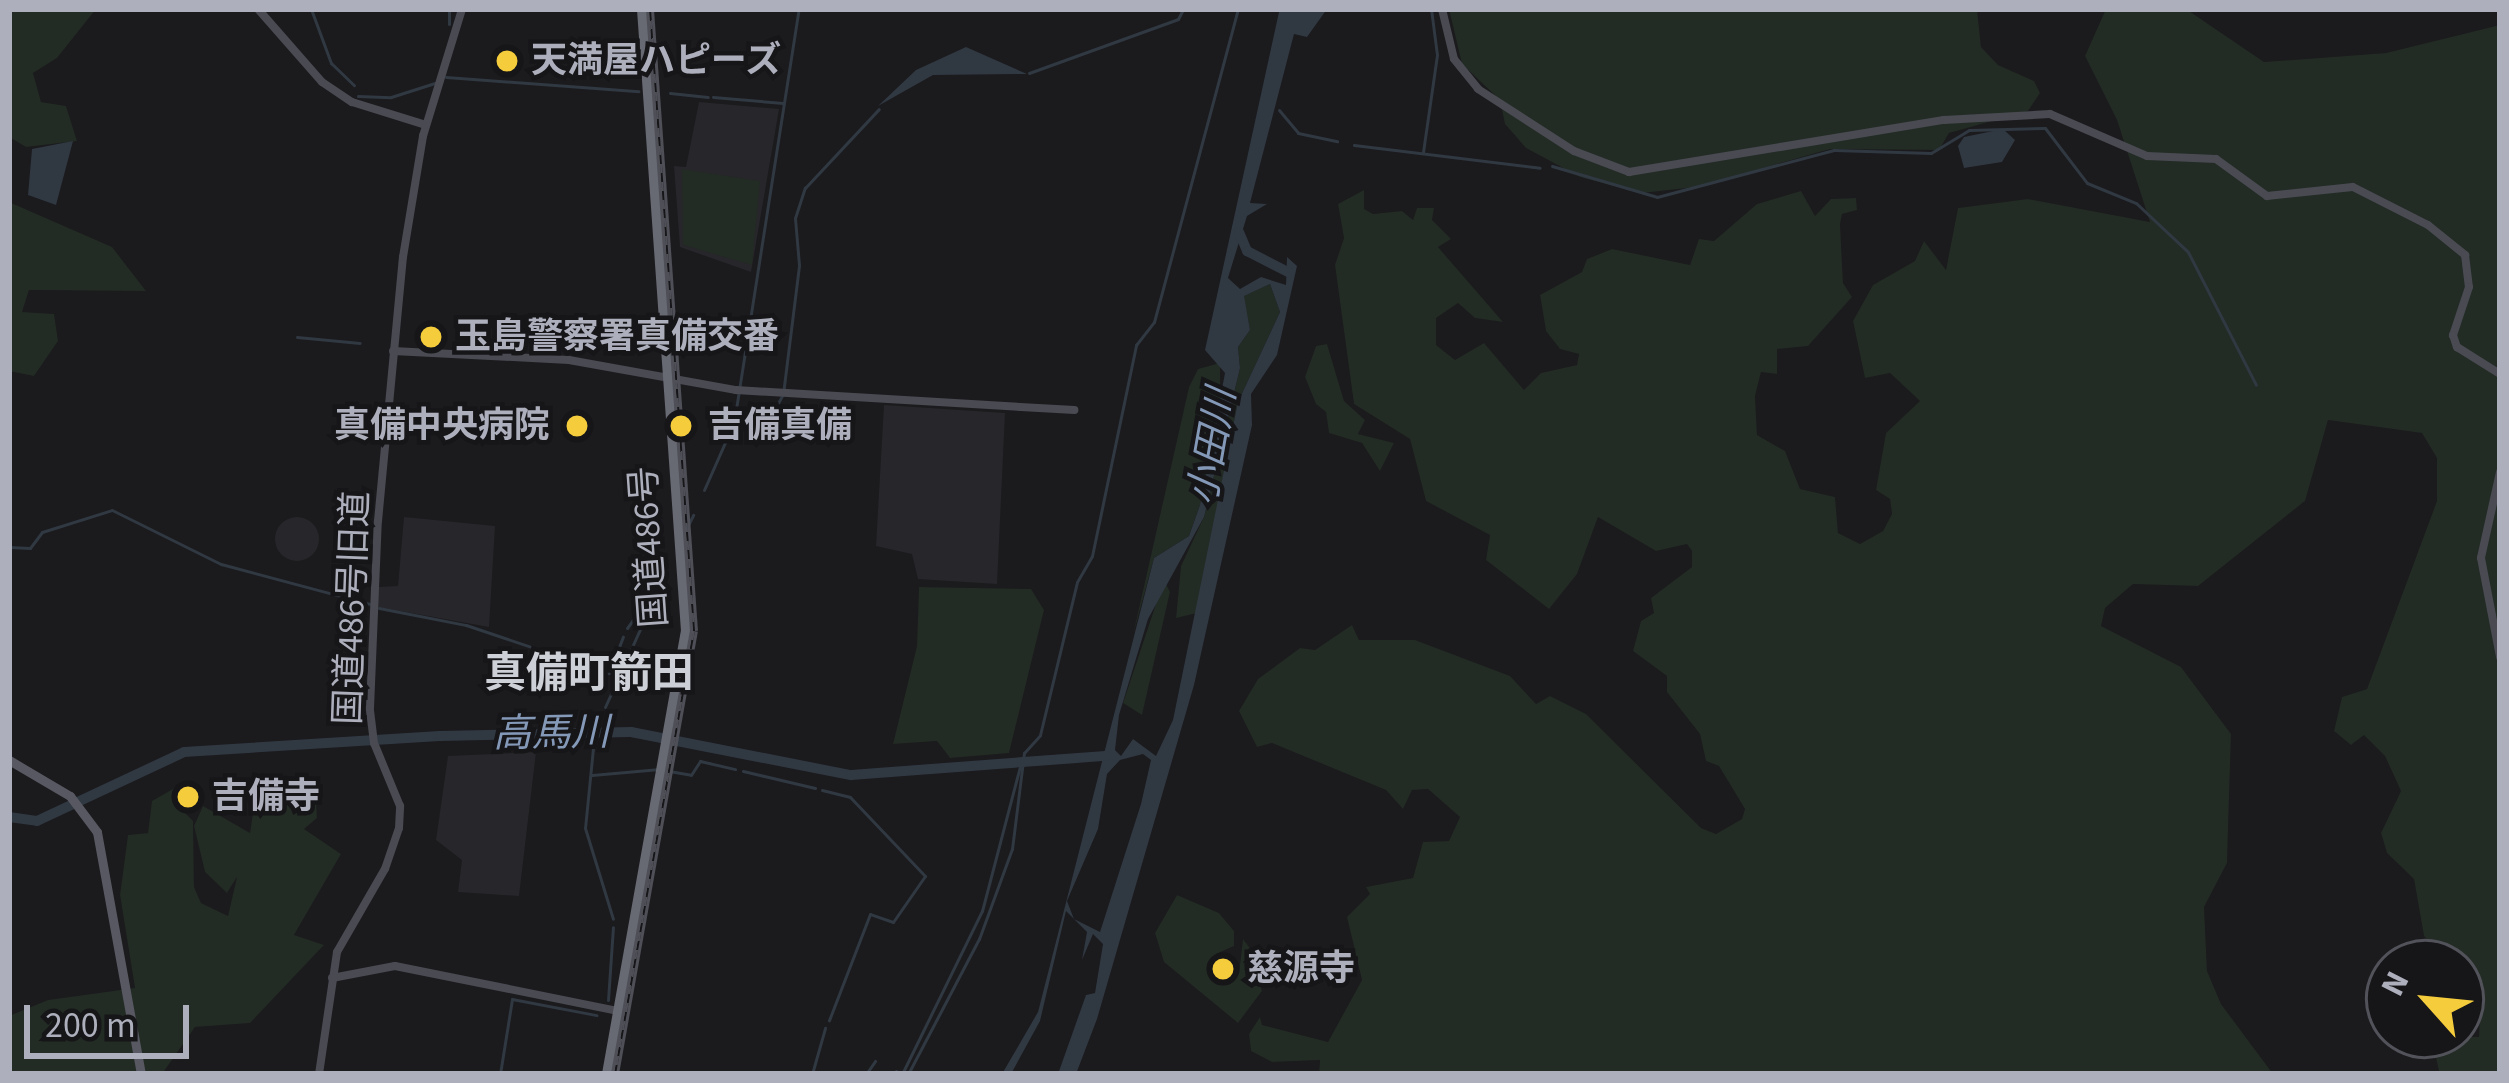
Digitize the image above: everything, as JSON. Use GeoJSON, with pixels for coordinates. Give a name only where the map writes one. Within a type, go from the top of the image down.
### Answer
{"type":"FeatureCollection","features":[{"type":"Feature","properties":{"kind":"highway","name":"国道486号"},"geometry":{"type":"LineString","coordinates":[[608,1074],[686,640],[643,9]]}},
{"type":"Feature","properties":{"kind":"main road"},"geometry":{"type":"LineString","coordinates":[[9,760],[76,802],[104,851],[141,1074]]}},
{"type":"Feature","properties":{"kind":"street"},"geometry":{"type":"LineString","coordinates":[[257,9],[322,82],[352,102],[426,125]]}},
{"type":"Feature","properties":{"kind":"street","name":"国道486号旧道"},"geometry":{"type":"LineString","coordinates":[[319,1074],[332,978],[398,828],[397,795],[374,741],[378,521],[393,351],[426,125],[462,9]]}},
{"type":"Feature","properties":{"kind":"street"},"geometry":{"type":"LineString","coordinates":[[1442,9],[1454,59],[1478,89],[1574,151],[1629,172],[1943,119],[2050,114],[2147,156],[2216,159],[2267,196],[2353,188],[2428,225],[2465,255],[2469,287],[2453,334],[2457,347],[2500,374]]}},
{"type":"Feature","properties":{"kind":"street"},"geometry":{"type":"LineString","coordinates":[[393,351],[569,360],[739,391],[1074,410]]}},
{"type":"Feature","properties":{"kind":"street"},"geometry":{"type":"LineString","coordinates":[[2500,472],[2481,558],[2487,614],[2500,657]]}},
{"type":"Feature","properties":{"kind":"street"},"geometry":{"type":"LineString","coordinates":[[332,978],[395,966],[619,1011]]}},
{"type":"Feature","properties":{"kind":"shaded area"},"geometry":{"type":"Polygon","coordinates":[[[9,9],[96,9],[57,58],[33,73],[41,102],[66,106],[77,141],[26,147],[9,137],[9,9]]]}},
{"type":"Feature","properties":{"kind":"shaded area"},"geometry":{"type":"Polygon","coordinates":[[[1449,9],[1977,9],[1981,47],[1998,65],[2034,81],[2040,93],[2028,111],[1949,133],[1939,150],[1830,149],[1696,187],[1642,193],[1580,177],[1526,148],[1505,124],[1500,100],[1462,64],[1449,9]]]}},
{"type":"Feature","properties":{"kind":"shaded area"},"geometry":{"type":"Polygon","coordinates":[[[2106,9],[2186,9],[2264,62],[2386,53],[2500,25],[2500,1074],[2439,1071],[2436,1059],[2485,1059],[2485,939],[2424,936],[2414,879],[2387,853],[2381,833],[2401,791],[2385,756],[2364,735],[2351,745],[2334,731],[2342,697],[2367,689],[2437,501],[2437,458],[2422,433],[2328,420],[2305,501],[2198,586],[2133,584],[2105,608],[2101,626],[2181,667],[2231,734],[2227,863],[2204,907],[2207,971],[2221,1004],[2273,1074],[1319,1074],[1320,1060],[1272,1062],[1251,1051],[1249,1034],[1260,1017],[1262,1025],[1328,1042],[1362,980],[1347,917],[1370,894],[1366,887],[1413,878],[1423,842],[1449,841],[1460,817],[1428,789],[1412,790],[1403,809],[1386,790],[1272,743],[1257,747],[1239,711],[1258,679],[1300,648],[1315,650],[1352,625],[1359,640],[1415,640],[1510,676],[1536,704],[1550,696],[1586,714],[1701,828],[1716,834],[1742,819],[1745,809],[1719,766],[1706,761],[1700,734],[1667,692],[1667,676],[1633,651],[1641,621],[1654,613],[1651,598],[1692,567],[1692,551],[1687,544],[1656,551],[1598,517],[1577,574],[1549,609],[1486,560],[1490,535],[1426,501],[1410,439],[1354,404],[1335,265],[1344,238],[1338,204],[1364,190],[1364,209],[1373,214],[1402,211],[1413,220],[1417,208],[1434,208],[1432,220],[1451,239],[1438,247],[1503,322],[1475,318],[1458,303],[1436,318],[1436,345],[1455,360],[1484,343],[1524,390],[1541,373],[1577,365],[1579,354],[1560,349],[1546,331],[1540,295],[1582,272],[1587,259],[1612,249],[1690,265],[1699,239],[1714,241],[1757,204],[1801,191],[1815,216],[1831,199],[1856,198],[1857,210],[1842,214],[1840,224],[1843,283],[1852,297],[1808,346],[1777,349],[1777,374],[1761,372],[1755,396],[1757,435],[1785,451],[1800,489],[1835,497],[1838,533],[1860,544],[1883,531],[1892,514],[1890,499],[1876,490],[1886,433],[1920,401],[1890,373],[1865,378],[1853,321],[1873,285],[1915,261],[1924,241],[1946,270],[1958,208],[2028,199],[2150,222],[2117,120],[2085,56],[2106,9]]]}},
{"type":"Feature","properties":{"kind":"shaded area"},"geometry":{"type":"Polygon","coordinates":[[[699,102],[779,109],[751,272],[680,247],[674,166],[686,167],[699,102]]]}},
{"type":"Feature","properties":{"kind":"shaded area"},"geometry":{"type":"Polygon","coordinates":[[[682,169],[760,181],[752,265],[683,245],[682,169]]]}},
{"type":"Feature","properties":{"kind":"shaded area"},"geometry":{"type":"Polygon","coordinates":[[[9,202],[112,247],[146,291],[29,290],[22,312],[54,314],[58,341],[34,376],[9,371],[9,202]]]}},
{"type":"Feature","properties":{"kind":"shaded area"},"geometry":{"type":"Polygon","coordinates":[[[1270,284],[1280,312],[1238,402],[1197,613],[1176,618],[1181,566],[1204,517],[1240,368],[1238,347],[1250,330],[1243,296],[1270,284]]]}},
{"type":"Feature","properties":{"kind":"shaded area"},"geometry":{"type":"Polygon","coordinates":[[[1327,344],[1344,401],[1365,420],[1358,434],[1394,443],[1380,471],[1362,443],[1329,433],[1326,412],[1316,404],[1305,377],[1316,346],[1327,344]]]}},
{"type":"Feature","properties":{"kind":"shaded area"},"geometry":{"type":"Polygon","coordinates":[[[1220,363],[1220,417],[1200,505],[1189,536],[1154,558],[1133,635],[1189,387],[1198,369],[1220,363]]]}},
{"type":"Feature","properties":{"kind":"shaded area"},"geometry":{"type":"Polygon","coordinates":[[[884,405],[1005,413],[997,584],[918,579],[912,554],[876,546],[884,405]]]}},
{"type":"Feature","properties":{"kind":"shaded area"},"geometry":{"type":"Polygon","coordinates":[[[297,517],[313,523],[319,539],[313,555],[297,561],[281,555],[275,539],[281,523],[297,517]]]}},
{"type":"Feature","properties":{"kind":"shaded area"},"geometry":{"type":"Polygon","coordinates":[[[404,517],[495,526],[489,627],[378,607],[378,587],[398,586],[404,517]]]}},
{"type":"Feature","properties":{"kind":"shaded area"},"geometry":{"type":"Polygon","coordinates":[[[1164,580],[1170,592],[1142,715],[1123,703],[1164,580]]]}},
{"type":"Feature","properties":{"kind":"shaded area"},"geometry":{"type":"Polygon","coordinates":[[[919,587],[1031,589],[1044,610],[1009,753],[950,758],[937,741],[893,744],[917,646],[919,587]]]}},
{"type":"Feature","properties":{"kind":"shaded area"},"geometry":{"type":"Polygon","coordinates":[[[536,752],[519,896],[458,892],[462,860],[436,840],[448,756],[536,752]]]}},
{"type":"Feature","properties":{"kind":"shaded area"},"geometry":{"type":"Polygon","coordinates":[[[178,786],[172,800],[193,821],[194,887],[201,903],[228,916],[237,877],[227,893],[205,872],[194,826],[203,806],[250,833],[255,799],[275,791],[316,801],[317,818],[304,829],[341,854],[294,935],[324,945],[250,1023],[195,1027],[162,1074],[9,1074],[9,1016],[48,1000],[135,988],[120,895],[128,835],[148,833],[152,801],[178,786]]]}},
{"type":"Feature","properties":{"kind":"shaded area"},"geometry":{"type":"Polygon","coordinates":[[[1177,895],[1219,913],[1234,931],[1234,946],[1216,954],[1224,978],[1239,973],[1243,939],[1249,947],[1262,991],[1238,1023],[1164,962],[1155,933],[1177,895]]]}},
{"type":"Feature","properties":{"kind":"water","name":"小田川"},"geometry":{"type":"Polygon","coordinates":[[[1327,9],[1307,37],[1294,34],[1250,203],[1267,204],[1247,216],[1228,278],[1240,289],[1261,277],[1286,285],[1287,257],[1297,266],[1277,355],[1251,394],[1252,425],[1194,685],[1097,1019],[1076,1074],[1058,1074],[1086,995],[1095,993],[1103,944],[1093,934],[1082,960],[1087,932],[1066,911],[1040,1021],[1011,1074],[1002,1074],[1038,1012],[1154,558],[1189,536],[1200,505],[1225,373],[1205,350],[1279,12],[1327,9]],[[1270,284],[1244,296],[1250,330],[1238,347],[1240,368],[1204,517],[1148,619],[1119,715],[1115,750],[1121,756],[1133,739],[1156,756],[1173,720],[1238,402],[1280,312],[1270,284]],[[1143,754],[1120,760],[1107,774],[1098,829],[1067,901],[1074,919],[1100,932],[1141,804],[1151,760],[1143,754]]]}},
{"type":"Feature","properties":{"kind":"water"},"geometry":{"type":"Polygon","coordinates":[[[966,47],[1027,74],[933,75],[878,106],[916,70],[966,47]]]}},
{"type":"Feature","properties":{"kind":"water"},"geometry":{"type":"Polygon","coordinates":[[[2003,129],[2015,140],[2002,162],[1964,168],[1958,146],[1964,137],[2003,129]]]}},
{"type":"Feature","properties":{"kind":"water"},"geometry":{"type":"Polygon","coordinates":[[[73,141],[56,205],[28,195],[32,149],[73,141]]]}},
{"type":"Feature","properties":{"kind":"waterway"},"geometry":{"type":"LineString","coordinates":[[311,9],[331,63],[354,85]]}},
{"type":"Feature","properties":{"kind":"waterway"},"geometry":{"type":"LineString","coordinates":[[449,9],[449,24]]}},
{"type":"Feature","properties":{"kind":"waterway"},"geometry":{"type":"LineString","coordinates":[[704,490],[734,422],[799,9]]}},
{"type":"Feature","properties":{"kind":"waterway"},"geometry":{"type":"LineString","coordinates":[[1029,73],[1178,19],[1183,9]]}},
{"type":"Feature","properties":{"kind":"waterway"},"geometry":{"type":"LineString","coordinates":[[908,1074],[979,939],[1012,849],[1024,753],[1040,735],[1077,582],[1092,556],[1136,345],[1154,322],[1238,9]]}},
{"type":"Feature","properties":{"kind":"waterway"},"geometry":{"type":"LineString","coordinates":[[1423,152],[1437,55],[1431,9]]}},
{"type":"Feature","properties":{"kind":"waterway"},"geometry":{"type":"LineString","coordinates":[[446,77],[638,91]]}},
{"type":"Feature","properties":{"kind":"waterway"},"geometry":{"type":"LineString","coordinates":[[358,96],[391,97],[435,83]]}},
{"type":"Feature","properties":{"kind":"waterway"},"geometry":{"type":"LineString","coordinates":[[670,93],[708,97]]}},
{"type":"Feature","properties":{"kind":"waterway"},"geometry":{"type":"LineString","coordinates":[[713,97],[783,103]]}},
{"type":"Feature","properties":{"kind":"waterway"},"geometry":{"type":"LineString","coordinates":[[734,422],[760,436],[783,394],[799,265],[795,218],[805,188],[879,109]]}},
{"type":"Feature","properties":{"kind":"waterway"},"geometry":{"type":"LineString","coordinates":[[1279,110],[1298,133],[1337,141]]}},
{"type":"Feature","properties":{"kind":"waterway"},"geometry":{"type":"LineString","coordinates":[[1552,166],[1657,197],[1834,150],[1931,153],[1969,130],[2045,128],[2087,183],[2136,203],[2188,252],[2256,385]]}},
{"type":"Feature","properties":{"kind":"waterway"},"geometry":{"type":"LineString","coordinates":[[1354,145],[1540,168]]}},
{"type":"Feature","properties":{"kind":"waterway"},"geometry":{"type":"LineString","coordinates":[[1239,232],[1247,251],[1290,273]]}},
{"type":"Feature","properties":{"kind":"waterway"},"geometry":{"type":"LineString","coordinates":[[297,337],[360,343]]}},
{"type":"Feature","properties":{"kind":"waterway"},"geometry":{"type":"LineString","coordinates":[[9,547],[30,548],[42,532],[112,510],[221,564],[370,604]]}},
{"type":"Feature","properties":{"kind":"waterway"},"geometry":{"type":"LineString","coordinates":[[686,529],[693,515]]}},
{"type":"Feature","properties":{"kind":"waterway"},"geometry":{"type":"LineString","coordinates":[[605,707],[667,569]]}},
{"type":"Feature","properties":{"kind":"waterway"},"geometry":{"type":"LineString","coordinates":[[627,628],[647,600]]}},
{"type":"Feature","properties":{"kind":"waterway"},"geometry":{"type":"LineString","coordinates":[[379,608],[466,625],[609,673],[623,637]]}},
{"type":"Feature","properties":{"kind":"waterway","name":"高馬川"},"geometry":{"type":"LineString","coordinates":[[596,733],[597,728]]}},
{"type":"Feature","properties":{"kind":"waterway","name":"高馬川"},"geometry":{"type":"LineString","coordinates":[[9,817],[37,821],[184,752],[440,736],[631,732],[851,775],[1105,756]]}},
{"type":"Feature","properties":{"kind":"waterway"},"geometry":{"type":"LineString","coordinates":[[593,748],[585,828],[613,919]]}},
{"type":"Feature","properties":{"kind":"waterway"},"geometry":{"type":"LineString","coordinates":[[669,771],[691,775],[700,761],[735,769]]}},
{"type":"Feature","properties":{"kind":"waterway"},"geometry":{"type":"LineString","coordinates":[[896,1071],[902,1074],[982,911],[1021,762]]}},
{"type":"Feature","properties":{"kind":"waterway"},"geometry":{"type":"LineString","coordinates":[[592,775],[660,769]]}},
{"type":"Feature","properties":{"kind":"waterway"},"geometry":{"type":"LineString","coordinates":[[743,771],[815,788]]}},
{"type":"Feature","properties":{"kind":"waterway"},"geometry":{"type":"LineString","coordinates":[[822,790],[850,797],[925,876],[893,922],[870,914],[829,1020]]}},
{"type":"Feature","properties":{"kind":"waterway"},"geometry":{"type":"LineString","coordinates":[[608,1000],[613,927]]}},
{"type":"Feature","properties":{"kind":"waterway"},"geometry":{"type":"LineString","coordinates":[[500,1074],[512,999],[596,1015]]}},
{"type":"Feature","properties":{"kind":"waterway"},"geometry":{"type":"LineString","coordinates":[[812,1074],[825,1028]]}},
{"type":"Feature","properties":{"kind":"waterway"},"geometry":{"type":"LineString","coordinates":[[866,1074],[875,1061]]}},
{"type":"Feature","properties":{"kind":"railway"},"geometry":{"type":"LineString","coordinates":[[615,1074],[694,631],[650,9]]}},
{"type":"Feature","properties":{"kind":"place","name":"天満屋ハピーズ"},"geometry":{"type":"Point","coordinates":[507,61]}},
{"type":"Feature","properties":{"kind":"place","name":"玉島警察署真備交番"},"geometry":{"type":"Point","coordinates":[431,337]}},
{"type":"Feature","properties":{"kind":"place","name":"真備中央病院"},"geometry":{"type":"Point","coordinates":[577,426]}},
{"type":"Feature","properties":{"kind":"place","name":"吉備真備"},"geometry":{"type":"Point","coordinates":[681,426]}},
{"type":"Feature","properties":{"kind":"place","name":"吉備寺"},"geometry":{"type":"Point","coordinates":[188,797]}},
{"type":"Feature","properties":{"kind":"place","name":"慈源寺"},"geometry":{"type":"Point","coordinates":[1223,969]}},
{"type":"Feature","properties":{"kind":"district","name":"真備町箭田"},"geometry":{"type":"Point","coordinates":[589,674]}}]}
